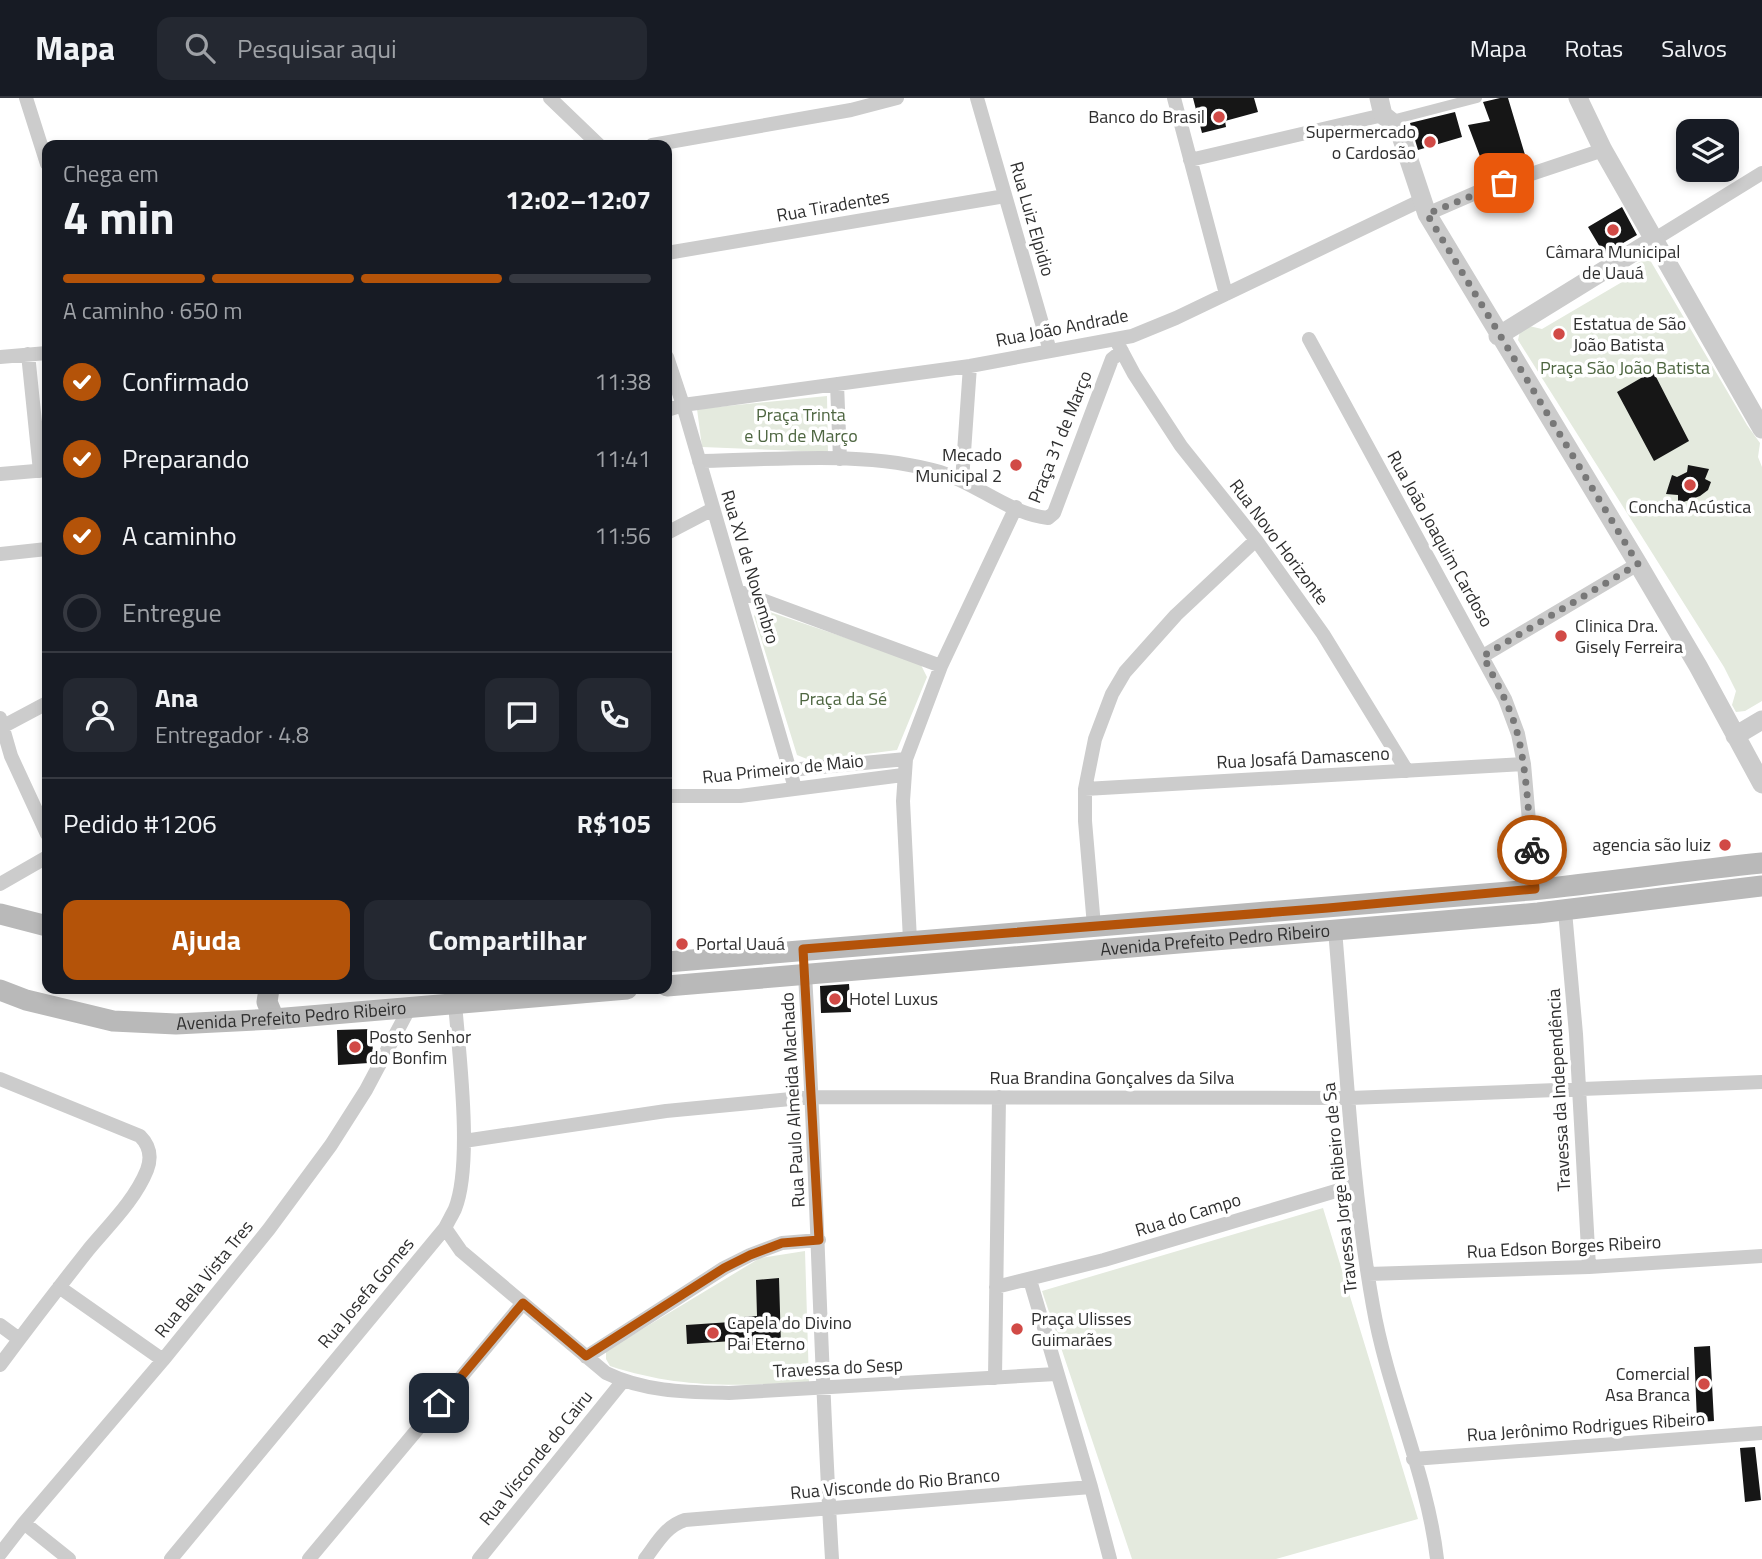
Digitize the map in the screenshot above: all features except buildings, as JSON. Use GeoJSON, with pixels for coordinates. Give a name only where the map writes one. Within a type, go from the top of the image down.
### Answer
{"type":"FeatureCollection","features":[{"type":"Feature","properties":{"kind":"main road","name":"Avenida Prefeito Pedro Ribeiro"},"geometry":{"type":"LineString","coordinates":[[672,962],[1535,889],[1762,863]]}},
{"type":"Feature","properties":{"kind":"main road"},"geometry":{"type":"LineString","coordinates":[[1562,886],[1565,911]]}},
{"type":"Feature","properties":{"kind":"main road","name":"Avenida Prefeito Pedro Ribeiro"},"geometry":{"type":"LineString","coordinates":[[672,986],[1565,911],[1762,886]]}},
{"type":"Feature","properties":{"kind":"main road"},"geometry":{"type":"LineString","coordinates":[[1535,889],[1538,913]]}},
{"type":"Feature","properties":{"kind":"main road"},"geometry":{"type":"LineString","coordinates":[[1333,907],[1335,930]]}},
{"type":"Feature","properties":{"kind":"main road"},"geometry":{"type":"LineString","coordinates":[[0,914],[42,925]]}},
{"type":"Feature","properties":{"kind":"main road"},"geometry":{"type":"LineString","coordinates":[[1094,926],[1096,950]]}},
{"type":"Feature","properties":{"kind":"main road"},"geometry":{"type":"LineString","coordinates":[[910,940],[913,966]]}},
{"type":"Feature","properties":{"kind":"main road"},"geometry":{"type":"LineString","coordinates":[[803,949],[805,975]]}},
{"type":"Feature","properties":{"kind":"main road","name":"Avenida Prefeito Pedro Ribeiro"},"geometry":{"type":"LineString","coordinates":[[0,990],[73,1013],[113,1021],[176,1024],[274,1019],[409,998],[455,1003],[566,994]]}},
{"type":"Feature","properties":{"kind":"main road"},"geometry":{"type":"LineString","coordinates":[[268,994],[267,1002],[274,1019]]}},
{"type":"Feature","properties":{"kind":"street"},"geometry":{"type":"LineString","coordinates":[[26,98],[42,148]]}},
{"type":"Feature","properties":{"kind":"street"},"geometry":{"type":"LineString","coordinates":[[550,98],[594,140]]}},
{"type":"Feature","properties":{"kind":"street"},"geometry":{"type":"LineString","coordinates":[[672,141],[851,110],[897,98]]}},
{"type":"Feature","properties":{"kind":"street","name":"Rua Luiz Elpidio"},"geometry":{"type":"LineString","coordinates":[[977,98],[1050,351]]}},
{"type":"Feature","properties":{"kind":"street"},"geometry":{"type":"LineString","coordinates":[[1174,98],[1226,294]]}},
{"type":"Feature","properties":{"kind":"street"},"geometry":{"type":"LineString","coordinates":[[1190,160],[1385,111],[1477,98]]}},
{"type":"Feature","properties":{"kind":"street"},"geometry":{"type":"LineString","coordinates":[[1578,98],[1603,150],[1762,429]]}},
{"type":"Feature","properties":{"kind":"street"},"geometry":{"type":"LineString","coordinates":[[1385,111],[1398,127],[1424,207],[1698,666],[1762,783]]}},
{"type":"Feature","properties":{"kind":"street","name":"Rua João Andrade"},"geometry":{"type":"LineString","coordinates":[[672,408],[970,366],[1050,351],[1119,346],[1153,327],[1424,207],[1603,150]]}},
{"type":"Feature","properties":{"kind":"street"},"geometry":{"type":"LineString","coordinates":[[1499,336],[1762,173]]}},
{"type":"Feature","properties":{"kind":"street","name":"Rua Tiradentes"},"geometry":{"type":"LineString","coordinates":[[672,252],[1005,196]]}},
{"type":"Feature","properties":{"kind":"street","name":"Rua João Joaquim Cardoso"},"geometry":{"type":"LineString","coordinates":[[1308,339],[1505,698],[1518,734],[1524,764],[1535,889]]}},
{"type":"Feature","properties":{"kind":"street","name":"Praça 31 de Março"},"geometry":{"type":"LineString","coordinates":[[699,461],[840,458],[914,466],[940,472],[1045,518],[1051,516],[1119,346]]}},
{"type":"Feature","properties":{"kind":"street","name":"Rua Novo Horizonte"},"geometry":{"type":"LineString","coordinates":[[1119,346],[1181,446],[1256,540],[1323,634],[1407,771]]}},
{"type":"Feature","properties":{"kind":"street"},"geometry":{"type":"LineString","coordinates":[[0,357],[42,354]]}},
{"type":"Feature","properties":{"kind":"street"},"geometry":{"type":"LineString","coordinates":[[28,355],[42,462]]}},
{"type":"Feature","properties":{"kind":"street"},"geometry":{"type":"LineString","coordinates":[[962,481],[970,366]]}},
{"type":"Feature","properties":{"kind":"street","name":"Rua XV de Novembro"},"geometry":{"type":"LineString","coordinates":[[672,372],[795,788]]}},
{"type":"Feature","properties":{"kind":"street"},"geometry":{"type":"LineString","coordinates":[[837,384],[840,458]]}},
{"type":"Feature","properties":{"kind":"street"},"geometry":{"type":"LineString","coordinates":[[0,474],[42,470]]}},
{"type":"Feature","properties":{"kind":"street"},"geometry":{"type":"LineString","coordinates":[[910,940],[903,775],[905,759],[941,666],[1016,507]]}},
{"type":"Feature","properties":{"kind":"street"},"geometry":{"type":"LineString","coordinates":[[672,530],[713,509]]}},
{"type":"Feature","properties":{"kind":"street"},"geometry":{"type":"LineString","coordinates":[[1094,926],[1085,789],[1095,739],[1112,694],[1125,672],[1176,615],[1256,540]]}},
{"type":"Feature","properties":{"kind":"street"},"geometry":{"type":"LineString","coordinates":[[0,554],[42,550]]}},
{"type":"Feature","properties":{"kind":"street"},"geometry":{"type":"LineString","coordinates":[[1483,656],[1638,564]]}},
{"type":"Feature","properties":{"kind":"street"},"geometry":{"type":"LineString","coordinates":[[738,590],[941,666]]}},
{"type":"Feature","properties":{"kind":"street"},"geometry":{"type":"LineString","coordinates":[[42,705],[0,724],[11,756],[42,823]]}},
{"type":"Feature","properties":{"kind":"street"},"geometry":{"type":"LineString","coordinates":[[1735,736],[1762,720]]}},
{"type":"Feature","properties":{"kind":"street","name":"Rua Primeiro de Maio"},"geometry":{"type":"LineString","coordinates":[[790,770],[905,759]]}},
{"type":"Feature","properties":{"kind":"street","name":"Rua Josafá Damasceno"},"geometry":{"type":"LineString","coordinates":[[1085,789],[1524,764]]}},
{"type":"Feature","properties":{"kind":"street","name":"Rua Primeiro de Maio"},"geometry":{"type":"LineString","coordinates":[[672,796],[740,796],[903,775]]}},
{"type":"Feature","properties":{"kind":"street"},"geometry":{"type":"LineString","coordinates":[[0,884],[42,859]]}},
{"type":"Feature","properties":{"kind":"street","name":"Travessa da Independência"},"geometry":{"type":"LineString","coordinates":[[1565,911],[1576,1034],[1589,1267]]}},
{"type":"Feature","properties":{"kind":"street","name":"Travessa Jorge Ribeiro de Sa"},"geometry":{"type":"LineString","coordinates":[[1335,930],[1356,1185],[1373,1308],[1390,1381],[1429,1511],[1437,1559]]}},
{"type":"Feature","properties":{"kind":"street","name":"Rua Paulo Almeida Machado"},"geometry":{"type":"LineString","coordinates":[[805,975],[819,1240],[822,1389],[832,1559]]}},
{"type":"Feature","properties":{"kind":"street","name":"Rua Bela Vista Tres"},"geometry":{"type":"LineString","coordinates":[[0,1555],[24,1523],[163,1360],[269,1228],[331,1145],[366,1090],[409,998]]}},
{"type":"Feature","properties":{"kind":"street","name":"Rua Josefa Gomes"},"geometry":{"type":"LineString","coordinates":[[171,1559],[445,1228],[455,1209],[460,1189],[464,1140],[455,1003]]}},
{"type":"Feature","properties":{"kind":"street"},"geometry":{"type":"LineString","coordinates":[[0,1079],[140,1136],[150,1150],[147,1170],[132,1195],[0,1365]]}},
{"type":"Feature","properties":{"kind":"street","name":"Rua Brandina Gonçalves da Silva"},"geometry":{"type":"LineString","coordinates":[[464,1140],[666,1111],[812,1097],[1350,1098],[1762,1082]]}},
{"type":"Feature","properties":{"kind":"street"},"geometry":{"type":"LineString","coordinates":[[995,1378],[999,1097]]}},
{"type":"Feature","properties":{"kind":"street","name":"Rua do Campo"},"geometry":{"type":"LineString","coordinates":[[996,1287],[1030,1280],[1356,1185]]}},
{"type":"Feature","properties":{"kind":"street","name":"Travessa do Sesp"},"geometry":{"type":"LineString","coordinates":[[445,1228],[461,1251],[606,1373],[647,1388],[729,1393],[1056,1374]]}},
{"type":"Feature","properties":{"kind":"street"},"geometry":{"type":"LineString","coordinates":[[586,1356],[724,1268],[750,1255],[782,1243],[819,1240]]}},
{"type":"Feature","properties":{"kind":"street","name":"Rua Edson Borges Ribeiro"},"geometry":{"type":"LineString","coordinates":[[1368,1274],[1589,1267],[1762,1256]]}},
{"type":"Feature","properties":{"kind":"street"},"geometry":{"type":"LineString","coordinates":[[1030,1280],[1110,1559]]}},
{"type":"Feature","properties":{"kind":"street"},"geometry":{"type":"LineString","coordinates":[[59,1287],[163,1360]]}},
{"type":"Feature","properties":{"kind":"street"},"geometry":{"type":"LineString","coordinates":[[309,1559],[523,1303]]}},
{"type":"Feature","properties":{"kind":"street"},"geometry":{"type":"LineString","coordinates":[[0,1325],[19,1339]]}},
{"type":"Feature","properties":{"kind":"street","name":"Rua Visconde do Cairu"},"geometry":{"type":"LineString","coordinates":[[479,1559],[623,1381]]}},
{"type":"Feature","properties":{"kind":"street","name":"Rua Jerônimo Rodrigues Ribeiro"},"geometry":{"type":"LineString","coordinates":[[1413,1460],[1762,1433]]}},
{"type":"Feature","properties":{"kind":"street","name":"Rua Visconde do Rio Branco"},"geometry":{"type":"LineString","coordinates":[[645,1559],[666,1531],[675,1523],[685,1520],[1091,1487]]}},
{"type":"Feature","properties":{"kind":"street"},"geometry":{"type":"LineString","coordinates":[[24,1523],[69,1559]]}},
{"type":"Feature","properties":{"kind":"street"},"geometry":{"type":"LineString","coordinates":[[0,1529],[12,1538]]}},
{"type":"Feature","properties":{"kind":"green space","name":"Praça São João Batista"},"geometry":{"type":"Polygon","coordinates":[[[1645,259],[1650,260],[1760,443],[1758,457],[1762,467],[1762,701],[1745,711],[1736,712],[1732,705],[1736,691],[1724,667],[1518,340],[1520,331],[1529,326],[1542,329],[1634,275],[1636,264],[1645,259]]]}},
{"type":"Feature","properties":{"kind":"green space","name":"Praça Trinta e Um de Março"},"geometry":{"type":"Polygon","coordinates":[[[827,396],[828,452],[702,447],[697,409],[827,396]]]}},
{"type":"Feature","properties":{"kind":"green space","name":"Praça da Sé"},"geometry":{"type":"Polygon","coordinates":[[[758,610],[920,663],[927,677],[897,750],[812,761],[797,755],[754,616],[758,610]]]}},
{"type":"Feature","properties":{"kind":"green space"},"geometry":{"type":"Polygon","coordinates":[[[1323,1208],[1418,1519],[1276,1559],[1132,1559],[1042,1291],[1323,1208]]]}},
{"type":"Feature","properties":{"kind":"green space"},"geometry":{"type":"Polygon","coordinates":[[[805,1251],[809,1382],[733,1385],[685,1382],[660,1379],[610,1366],[606,1359],[606,1351],[760,1258],[805,1251]]]}},
{"type":"Feature","properties":{"kind":"way so far"},"geometry":{"type":"LineString","coordinates":[[1504,183],[1427,214],[1638,564],[1483,656],[1505,698],[1518,734],[1524,764],[1532,850]]}},
{"type":"Feature","properties":{"kind":"place","name":"Banco do Brasil"},"geometry":{"type":"Point","coordinates":[1219,117]}},
{"type":"Feature","properties":{"kind":"place","name":"Supermercado o Cardosão"},"geometry":{"type":"Point","coordinates":[1430,142]}},
{"type":"Feature","properties":{"kind":"place","name":"Câmara Municipal de Uauá"},"geometry":{"type":"Point","coordinates":[1613,230]}},
{"type":"Feature","properties":{"kind":"place","name":"Estatua de São João Batista"},"geometry":{"type":"Point","coordinates":[1559,334]}},
{"type":"Feature","properties":{"kind":"place","name":"Mecado Municipal 2"},"geometry":{"type":"Point","coordinates":[1016,465]}},
{"type":"Feature","properties":{"kind":"place","name":"Concha Acústica"},"geometry":{"type":"Point","coordinates":[1690,485]}},
{"type":"Feature","properties":{"kind":"place","name":"Clinica Dra. Gisely Ferreira"},"geometry":{"type":"Point","coordinates":[1561,636]}},
{"type":"Feature","properties":{"kind":"place","name":"agencia são luiz"},"geometry":{"type":"Point","coordinates":[1725,845]}},
{"type":"Feature","properties":{"kind":"place","name":"Portal Uauá"},"geometry":{"type":"Point","coordinates":[682,944]}},
{"type":"Feature","properties":{"kind":"place","name":"Hotel Luxus"},"geometry":{"type":"Point","coordinates":[835,999]}},
{"type":"Feature","properties":{"kind":"place","name":"Posto Senhor do Bonfim"},"geometry":{"type":"Point","coordinates":[355,1047]}},
{"type":"Feature","properties":{"kind":"place","name":"Praça Ulisses Guimarães"},"geometry":{"type":"Point","coordinates":[1017,1329]}},
{"type":"Feature","properties":{"kind":"place","name":"Capela do Divino Pai Eterno"},"geometry":{"type":"Point","coordinates":[713,1333]}},
{"type":"Feature","properties":{"kind":"place","name":"Comercial Asa Branca"},"geometry":{"type":"Point","coordinates":[1704,1384]}},
{"type":"Feature","properties":{"kind":"route"},"geometry":{"type":"LineString","coordinates":[[439,1403],[523,1303],[586,1356],[724,1268],[750,1255],[782,1243],[819,1240],[803,949],[1535,889],[1532,850]]}}]}
